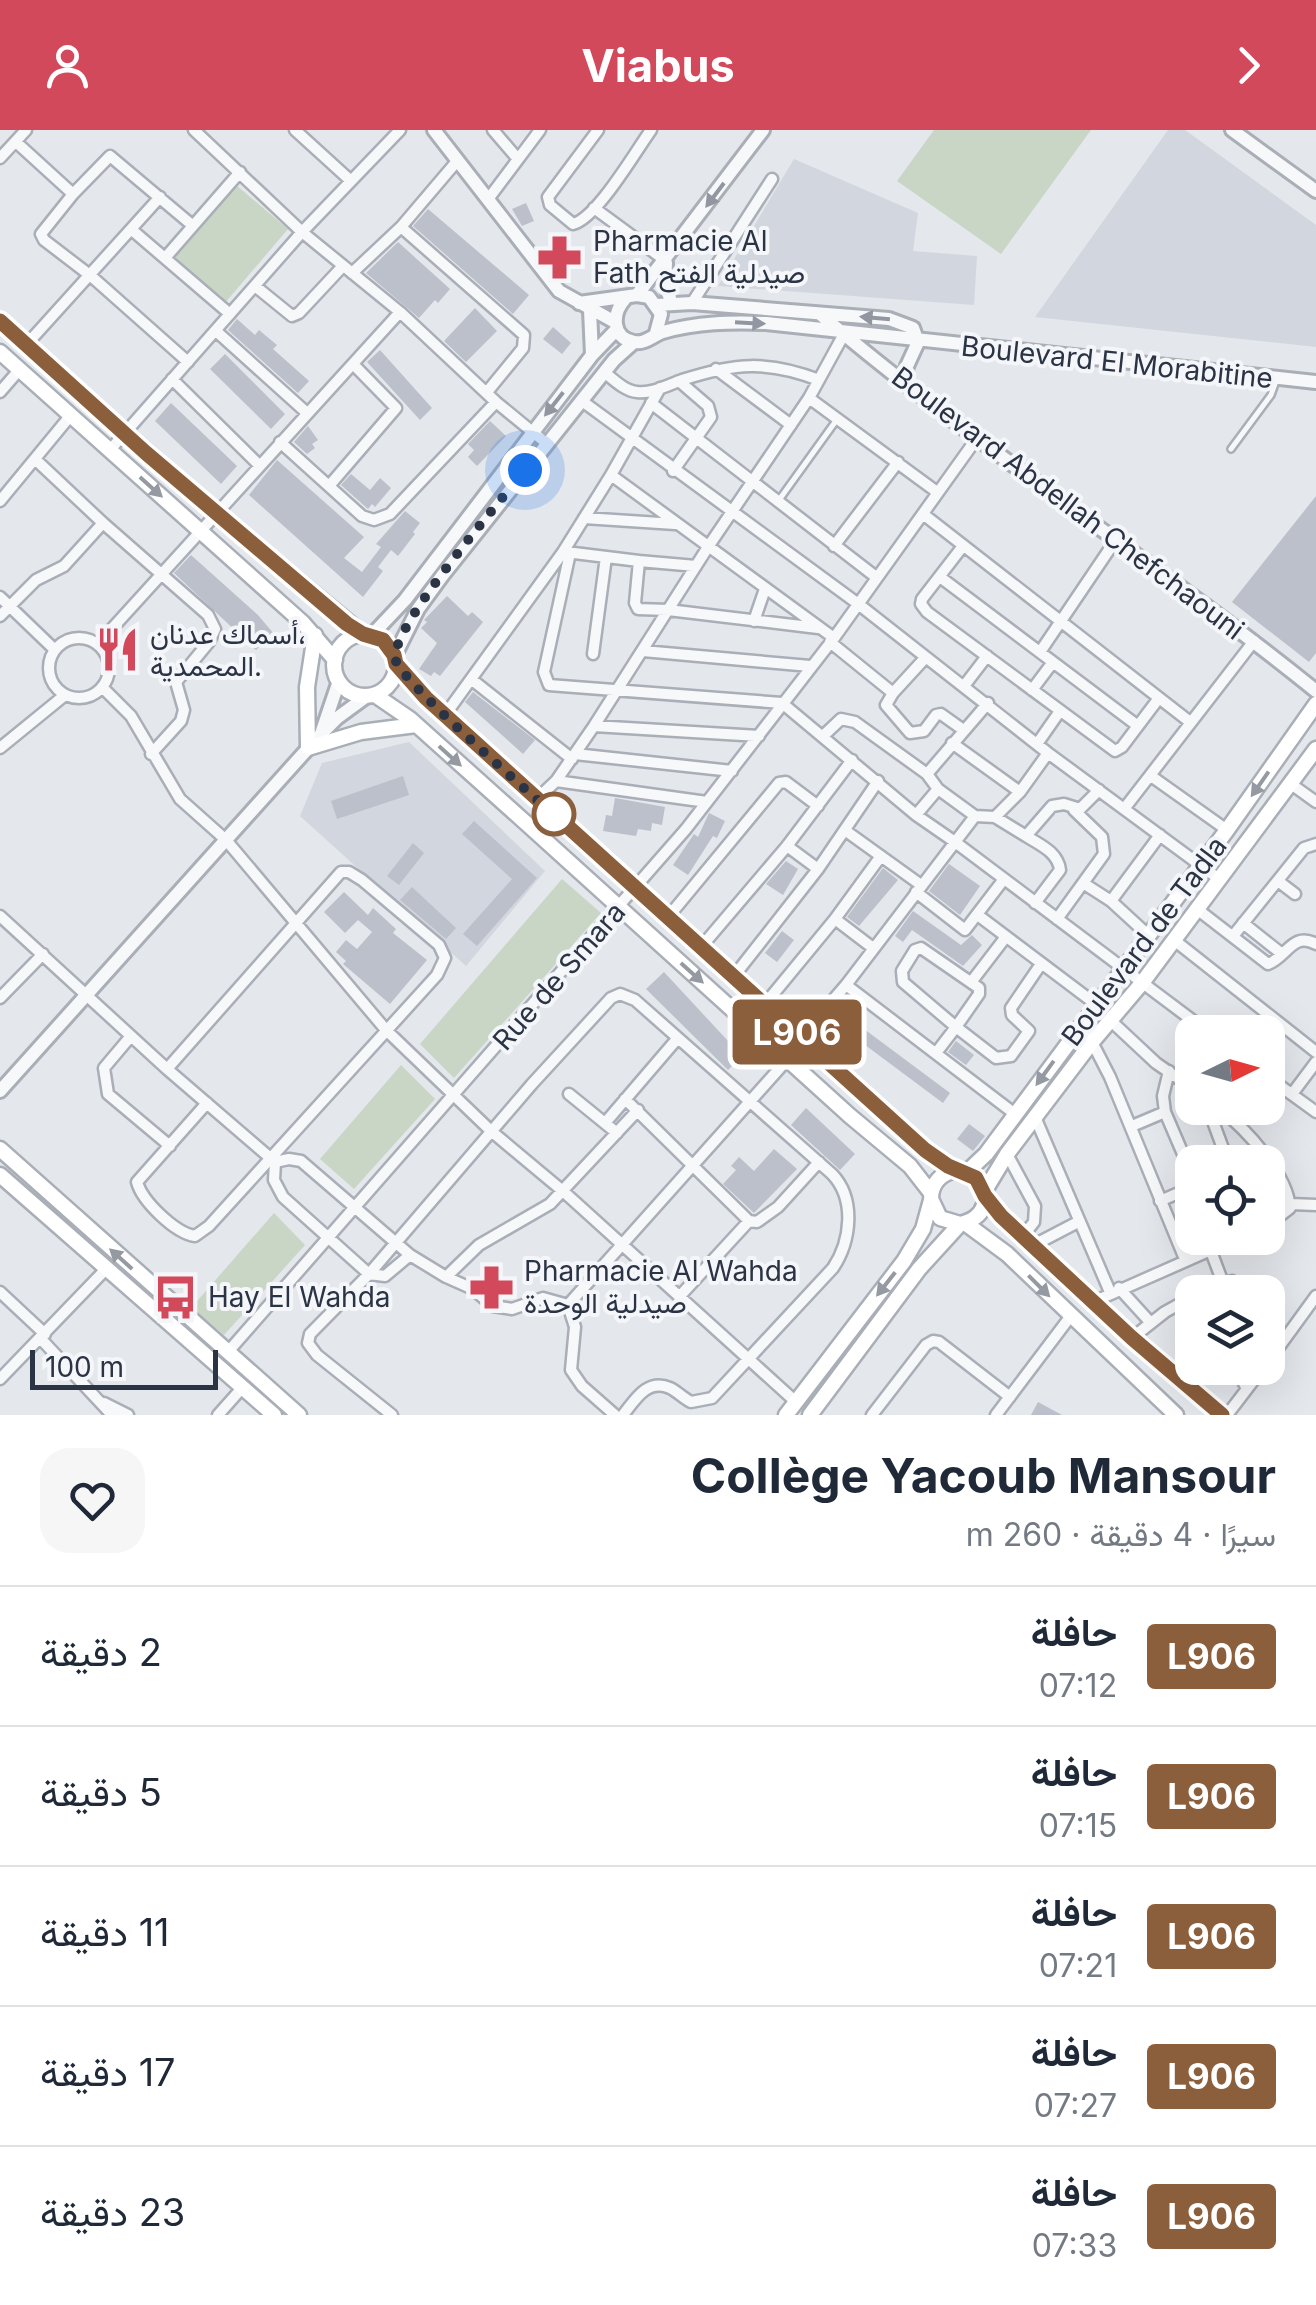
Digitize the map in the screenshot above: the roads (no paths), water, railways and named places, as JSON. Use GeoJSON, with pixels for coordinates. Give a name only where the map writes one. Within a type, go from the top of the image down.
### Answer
{"type":"FeatureCollection","features":[{"type":"Feature","properties":{"kind":"main road"},"geometry":{"type":"LineString","coordinates":[[0,321],[215,512],[368,635],[383,640],[395,660],[446,714],[537,799],[925,1150],[980,1182],[985,1194],[1028,1241],[1132,1338],[1225,1415]]}},
{"type":"Feature","properties":{"kind":"main road"},"geometry":{"type":"LineString","coordinates":[[0,352],[315,635],[335,660],[339,681],[351,693],[371,696],[416,725],[910,1166],[931,1196],[940,1218],[963,1224],[1006,1254],[1176,1415]]}},
{"type":"Feature","properties":{"kind":"main road"},"geometry":{"type":"LineString","coordinates":[[315,635],[307,687],[308,748],[361,732],[416,725]]}},
{"type":"Feature","properties":{"kind":"main road"},"geometry":{"type":"LineString","coordinates":[[335,660],[344,642],[368,635]]}},
{"type":"Feature","properties":{"kind":"main road"},"geometry":{"type":"LineString","coordinates":[[371,696],[390,684],[395,660]]}},
{"type":"Feature","properties":{"kind":"main road","name":"Boulevard de Tadla"},"geometry":{"type":"LineString","coordinates":[[962,1171],[986,1154],[1228,830],[1316,704]]}},
{"type":"Feature","properties":{"kind":"main road","name":"Boulevard de Tadla"},"geometry":{"type":"LineString","coordinates":[[985,1194],[1007,1154],[1142,983],[1316,749]]}},
{"type":"Feature","properties":{"kind":"main road"},"geometry":{"type":"LineString","coordinates":[[0,1148],[300,1415]]}},
{"type":"Feature","properties":{"kind":"main road"},"geometry":{"type":"LineString","coordinates":[[786,1415],[904,1261],[923,1229],[931,1196],[942,1175],[962,1171]]}},
{"type":"Feature","properties":{"kind":"main road"},"geometry":{"type":"LineString","coordinates":[[0,1175],[274,1415]]}},
{"type":"Feature","properties":{"kind":"main road"},"geometry":{"type":"LineString","coordinates":[[810,1415],[919,1269],[963,1224],[980,1213],[985,1194]]}},
{"type":"Feature","properties":{"kind":"street"},"geometry":{"type":"LineString","coordinates":[[0,158],[26,130]]}},
{"type":"Feature","properties":{"kind":"street"},"geometry":{"type":"LineString","coordinates":[[194,130],[302,232],[400,312],[546,443]]}},
{"type":"Feature","properties":{"kind":"street"},"geometry":{"type":"LineString","coordinates":[[295,130],[351,181]]}},
{"type":"Feature","properties":{"kind":"street"},"geometry":{"type":"LineString","coordinates":[[110,450],[302,232],[400,130]]}},
{"type":"Feature","properties":{"kind":"street"},"geometry":{"type":"LineString","coordinates":[[434,130],[550,280],[576,304],[616,326],[624,338],[634,342],[648,340],[656,333],[664,305],[666,261]]}},
{"type":"Feature","properties":{"kind":"street"},"geometry":{"type":"LineString","coordinates":[[493,130],[517,158]]}},
{"type":"Feature","properties":{"kind":"street"},"geometry":{"type":"LineString","coordinates":[[489,198],[540,130]]}},
{"type":"Feature","properties":{"kind":"street"},"geometry":{"type":"LineString","coordinates":[[598,130],[552,190],[548,201],[576,224],[594,208],[651,130]]}},
{"type":"Feature","properties":{"kind":"street"},"geometry":{"type":"LineString","coordinates":[[368,635],[405,600],[616,326],[615,314],[666,261],[764,130]]}},
{"type":"Feature","properties":{"kind":"street"},"geometry":{"type":"LineString","coordinates":[[1232,130],[1316,191]]}},
{"type":"Feature","properties":{"kind":"street"},"geometry":{"type":"LineString","coordinates":[[16,142],[72,194]]}},
{"type":"Feature","properties":{"kind":"street"},"geometry":{"type":"LineString","coordinates":[[188,362],[41,234],[72,194],[110,156],[192,224]]}},
{"type":"Feature","properties":{"kind":"street"},"geometry":{"type":"LineString","coordinates":[[256,286],[292,316],[299,314],[401,227],[458,160]]}},
{"type":"Feature","properties":{"kind":"street"},"geometry":{"type":"LineString","coordinates":[[166,258],[240,172]]}},
{"type":"Feature","properties":{"kind":"street"},"geometry":{"type":"LineString","coordinates":[[692,303],[772,180]]}},
{"type":"Feature","properties":{"kind":"street"},"geometry":{"type":"LineString","coordinates":[[26,344],[160,197]]}},
{"type":"Feature","properties":{"kind":"street"},"geometry":{"type":"LineString","coordinates":[[594,208],[666,261]]}},
{"type":"Feature","properties":{"kind":"street"},"geometry":{"type":"LineString","coordinates":[[401,227],[524,335],[522,348],[486,392]]}},
{"type":"Feature","properties":{"kind":"street"},"geometry":{"type":"LineString","coordinates":[[132,230],[230,314]]}},
{"type":"Feature","properties":{"kind":"street"},"geometry":{"type":"LineString","coordinates":[[576,304],[631,297],[648,298],[664,305]]}},
{"type":"Feature","properties":{"kind":"street","name":"Boulevard El Morabitine"},"geometry":{"type":"LineString","coordinates":[[664,305],[692,303],[902,322],[914,328],[918,342]]}},
{"type":"Feature","properties":{"kind":"street"},"geometry":{"type":"LineString","coordinates":[[590,310],[592,355]]}},
{"type":"Feature","properties":{"kind":"street"},"geometry":{"type":"LineString","coordinates":[[98,644],[400,312]]}},
{"type":"Feature","properties":{"kind":"street","name":"Boulevard Abdellah Chefchaouni"},"geometry":{"type":"LineString","coordinates":[[820,314],[904,383],[1316,691]]}},
{"type":"Feature","properties":{"kind":"street","name":"Boulevard El Morabitine"},"geometry":{"type":"LineString","coordinates":[[656,333],[718,321],[766,324],[1316,382]]}},
{"type":"Feature","properties":{"kind":"street"},"geometry":{"type":"LineString","coordinates":[[216,331],[308,413]]}},
{"type":"Feature","properties":{"kind":"street"},"geometry":{"type":"LineString","coordinates":[[537,799],[556,781],[594,726],[708,547],[810,398],[844,334]]}},
{"type":"Feature","properties":{"kind":"street"},"geometry":{"type":"LineString","coordinates":[[395,660],[418,609],[546,443],[634,342]]}},
{"type":"Feature","properties":{"kind":"street"},"geometry":{"type":"LineString","coordinates":[[904,383],[918,342]]}},
{"type":"Feature","properties":{"kind":"street"},"geometry":{"type":"LineString","coordinates":[[329,486],[396,408],[353,364]]}},
{"type":"Feature","properties":{"kind":"street"},"geometry":{"type":"LineString","coordinates":[[604,372],[631,392],[644,393],[716,369],[762,365],[785,367],[819,380]]}},
{"type":"Feature","properties":{"kind":"street"},"geometry":{"type":"LineString","coordinates":[[716,369],[792,425]]}},
{"type":"Feature","properties":{"kind":"street"},"geometry":{"type":"LineString","coordinates":[[0,392],[20,370]]}},
{"type":"Feature","properties":{"kind":"street"},"geometry":{"type":"LineString","coordinates":[[172,379],[259,464]]}},
{"type":"Feature","properties":{"kind":"street"},"geometry":{"type":"LineString","coordinates":[[673,471],[711,417],[711,411],[679,381]]}},
{"type":"Feature","properties":{"kind":"street"},"geometry":{"type":"LineString","coordinates":[[446,714],[566,552],[660,388]]}},
{"type":"Feature","properties":{"kind":"street"},"geometry":{"type":"LineString","coordinates":[[810,398],[936,492]]}},
{"type":"Feature","properties":{"kind":"street"},"geometry":{"type":"LineString","coordinates":[[582,401],[858,604],[1048,753],[1218,879]]}},
{"type":"Feature","properties":{"kind":"street"},"geometry":{"type":"LineString","coordinates":[[280,442],[362,516],[374,520],[390,514],[496,402]]}},
{"type":"Feature","properties":{"kind":"street"},"geometry":{"type":"LineString","coordinates":[[651,404],[876,577]]}},
{"type":"Feature","properties":{"kind":"street"},"geometry":{"type":"LineString","coordinates":[[0,501],[71,415]]}},
{"type":"Feature","properties":{"kind":"street","name":"Rue de Smara"},"geometry":{"type":"LineString","coordinates":[[227,1354],[620,908],[707,802],[832,640],[977,438]]}},
{"type":"Feature","properties":{"kind":"street"},"geometry":{"type":"LineString","coordinates":[[36,460],[208,615],[214,629],[209,642],[176,682],[184,710],[181,721],[151,754]]}},
{"type":"Feature","properties":{"kind":"street"},"geometry":{"type":"LineString","coordinates":[[834,546],[898,462]]}},
{"type":"Feature","properties":{"kind":"street"},"geometry":{"type":"LineString","coordinates":[[611,475],[818,628],[893,693]]}},
{"type":"Feature","properties":{"kind":"street"},"geometry":{"type":"LineString","coordinates":[[922,514],[1190,722]]}},
{"type":"Feature","properties":{"kind":"street"},"geometry":{"type":"LineString","coordinates":[[584,518],[676,524]]}},
{"type":"Feature","properties":{"kind":"street"},"geometry":{"type":"LineString","coordinates":[[0,616],[5,601],[64,566],[102,523]]}},
{"type":"Feature","properties":{"kind":"street"},"geometry":{"type":"LineString","coordinates":[[1040,652],[1115,541]]}},
{"type":"Feature","properties":{"kind":"street"},"geometry":{"type":"LineString","coordinates":[[963,546],[921,604],[987,656],[1115,751],[1159,698]]}},
{"type":"Feature","properties":{"kind":"street"},"geometry":{"type":"LineString","coordinates":[[566,552],[696,566]]}},
{"type":"Feature","properties":{"kind":"street"},"geometry":{"type":"LineString","coordinates":[[566,552],[544,672],[545,680],[555,688],[618,689],[782,704],[916,816],[1185,1015]]}},
{"type":"Feature","properties":{"kind":"street"},"geometry":{"type":"LineString","coordinates":[[593,654],[606,557]]}},
{"type":"Feature","properties":{"kind":"street"},"geometry":{"type":"LineString","coordinates":[[638,561],[638,610],[818,628]]}},
{"type":"Feature","properties":{"kind":"street"},"geometry":{"type":"LineString","coordinates":[[940,577],[1138,726]]}},
{"type":"Feature","properties":{"kind":"street"},"geometry":{"type":"LineString","coordinates":[[754,621],[765,589]]}},
{"type":"Feature","properties":{"kind":"street"},"geometry":{"type":"LineString","coordinates":[[5,601],[55,650]]}},
{"type":"Feature","properties":{"kind":"street"},"geometry":{"type":"LineString","coordinates":[[72,638],[98,644],[110,666],[102,688],[82,699],[65,695],[51,679],[49,668],[55,650],[72,638]]}},
{"type":"Feature","properties":{"kind":"street"},"geometry":{"type":"LineString","coordinates":[[1124,808],[1254,641]]}},
{"type":"Feature","properties":{"kind":"street"},"geometry":{"type":"LineString","coordinates":[[643,651],[810,666]]}},
{"type":"Feature","properties":{"kind":"street"},"geometry":{"type":"LineString","coordinates":[[926,656],[886,705],[910,733],[924,730],[941,714],[962,729]]}},
{"type":"Feature","properties":{"kind":"street"},"geometry":{"type":"LineString","coordinates":[[964,686],[987,656]]}},
{"type":"Feature","properties":{"kind":"street"},"geometry":{"type":"LineString","coordinates":[[1032,690],[1053,662]]}},
{"type":"Feature","properties":{"kind":"street"},"geometry":{"type":"LineString","coordinates":[[471,679],[573,756],[732,771]]}},
{"type":"Feature","properties":{"kind":"street"},"geometry":{"type":"LineString","coordinates":[[322,734],[339,681]]}},
{"type":"Feature","properties":{"kind":"street"},"geometry":{"type":"LineString","coordinates":[[102,688],[130,716],[180,799],[226,840],[386,1030],[491,1132],[564,1192],[796,1402]]}},
{"type":"Feature","properties":{"kind":"street"},"geometry":{"type":"LineString","coordinates":[[0,748],[65,695]]}},
{"type":"Feature","properties":{"kind":"street"},"geometry":{"type":"LineString","coordinates":[[0,1091],[308,748],[337,718],[371,696]]}},
{"type":"Feature","properties":{"kind":"street"},"geometry":{"type":"LineString","coordinates":[[927,774],[962,729],[988,704]]}},
{"type":"Feature","properties":{"kind":"street"},"geometry":{"type":"LineString","coordinates":[[1037,744],[1060,711]]}},
{"type":"Feature","properties":{"kind":"street"},"geometry":{"type":"LineString","coordinates":[[823,736],[841,720],[855,722],[927,774],[938,790],[976,816],[995,817],[1056,856],[1060,870],[1035,903]]}},
{"type":"Feature","properties":{"kind":"street"},"geometry":{"type":"LineString","coordinates":[[594,726],[759,736]]}},
{"type":"Feature","properties":{"kind":"street"},"geometry":{"type":"LineString","coordinates":[[952,743],[1020,792]]}},
{"type":"Feature","properties":{"kind":"street"},"geometry":{"type":"LineString","coordinates":[[995,817],[1020,792],[1048,753]]}},
{"type":"Feature","properties":{"kind":"street"},"geometry":{"type":"LineString","coordinates":[[702,946],[787,846],[852,760]]}},
{"type":"Feature","properties":{"kind":"street"},"geometry":{"type":"LineString","coordinates":[[1151,776],[1228,830]]}},
{"type":"Feature","properties":{"kind":"street"},"geometry":{"type":"LineString","coordinates":[[556,781],[707,802]]}},
{"type":"Feature","properties":{"kind":"street"},"geometry":{"type":"LineString","coordinates":[[734,976],[818,869],[878,781]]}},
{"type":"Feature","properties":{"kind":"street"},"geometry":{"type":"LineString","coordinates":[[669,916],[780,783],[786,782],[818,806]]}},
{"type":"Feature","properties":{"kind":"street"},"geometry":{"type":"LineString","coordinates":[[1291,784],[1316,802]]}},
{"type":"Feature","properties":{"kind":"street"},"geometry":{"type":"LineString","coordinates":[[916,816],[938,790]]}},
{"type":"Feature","properties":{"kind":"street"},"geometry":{"type":"LineString","coordinates":[[1074,810],[1085,806],[1099,790]]}},
{"type":"Feature","properties":{"kind":"street"},"geometry":{"type":"LineString","coordinates":[[1026,836],[1052,806],[1064,804],[1102,836],[1106,844],[1104,854],[1057,919]]}},
{"type":"Feature","properties":{"kind":"street"},"geometry":{"type":"LineString","coordinates":[[802,1036],[976,816]]}},
{"type":"Feature","properties":{"kind":"street"},"geometry":{"type":"LineString","coordinates":[[846,831],[882,856],[963,930],[979,916],[1004,879]]}},
{"type":"Feature","properties":{"kind":"street"},"geometry":{"type":"LineString","coordinates":[[1111,901],[1160,835]]}},
{"type":"Feature","properties":{"kind":"street"},"geometry":{"type":"LineString","coordinates":[[1232,936],[1306,846],[1316,844]]}},
{"type":"Feature","properties":{"kind":"street"},"geometry":{"type":"LineString","coordinates":[[787,846],[818,869]]}},
{"type":"Feature","properties":{"kind":"street"},"geometry":{"type":"LineString","coordinates":[[765,1004],[882,856]]}},
{"type":"Feature","properties":{"kind":"street"},"geometry":{"type":"LineString","coordinates":[[167,1068],[340,872],[349,872],[439,945],[445,958],[443,967],[273,1160],[195,1236],[181,1232],[138,1188],[140,1175],[207,1103]]}},
{"type":"Feature","properties":{"kind":"street"},"geometry":{"type":"LineString","coordinates":[[1278,881],[1295,894]]}},
{"type":"Feature","properties":{"kind":"street"},"geometry":{"type":"LineString","coordinates":[[1084,883],[1111,901],[1148,935]]}},
{"type":"Feature","properties":{"kind":"street"},"geometry":{"type":"LineString","coordinates":[[1197,909],[1268,964],[1298,940],[1308,939],[1316,944]]}},
{"type":"Feature","properties":{"kind":"street"},"geometry":{"type":"LineString","coordinates":[[0,916],[273,1160],[274,1180],[283,1197],[369,1274],[386,1276],[410,1255]]}},
{"type":"Feature","properties":{"kind":"street"},"geometry":{"type":"LineString","coordinates":[[979,916],[1097,1005]]}},
{"type":"Feature","properties":{"kind":"street"},"geometry":{"type":"LineString","coordinates":[[835,920],[873,948]]}},
{"type":"Feature","properties":{"kind":"street"},"geometry":{"type":"LineString","coordinates":[[1243,923],[1282,954]]}},
{"type":"Feature","properties":{"kind":"street"},"geometry":{"type":"LineString","coordinates":[[972,981],[1005,938]]}},
{"type":"Feature","properties":{"kind":"street"},"geometry":{"type":"LineString","coordinates":[[1174,940],[1316,1052]]}},
{"type":"Feature","properties":{"kind":"street"},"geometry":{"type":"LineString","coordinates":[[936,1053],[956,1027],[979,994],[979,988],[921,948],[915,950],[902,971],[907,988],[956,1027],[996,1058],[1007,1059],[1028,1035],[1027,1027],[1012,1015],[1011,1008],[1041,964]]}},
{"type":"Feature","properties":{"kind":"street"},"geometry":{"type":"LineString","coordinates":[[0,998],[43,954]]}},
{"type":"Feature","properties":{"kind":"street"},"geometry":{"type":"LineString","coordinates":[[846,985],[1015,1114]]}},
{"type":"Feature","properties":{"kind":"street"},"geometry":{"type":"LineString","coordinates":[[392,1415],[317,1355],[308,1343],[310,1334],[369,1274],[611,998],[620,994],[635,1000],[820,1162],[838,1180],[849,1219],[840,1257],[712,1398],[691,1402],[670,1388],[656,1386],[638,1395],[624,1414],[582,1386],[571,1370],[575,1327],[568,1305]]}},
{"type":"Feature","properties":{"kind":"street"},"geometry":{"type":"LineString","coordinates":[[1110,1020],[1175,1075]]}},
{"type":"Feature","properties":{"kind":"street"},"geometry":{"type":"LineString","coordinates":[[1078,1029],[1092,1042],[1132,1126],[1185,1259]]}},
{"type":"Feature","properties":{"kind":"street"},"geometry":{"type":"LineString","coordinates":[[131,1036],[104,1068],[108,1094],[170,1146]]}},
{"type":"Feature","properties":{"kind":"street"},"geometry":{"type":"LineString","coordinates":[[606,1123],[677,1039]]}},
{"type":"Feature","properties":{"kind":"street"},"geometry":{"type":"LineString","coordinates":[[568,1305],[787,1060]]}},
{"type":"Feature","properties":{"kind":"street"},"geometry":{"type":"LineString","coordinates":[[1292,1094],[1316,1062]]}},
{"type":"Feature","properties":{"kind":"street"},"geometry":{"type":"LineString","coordinates":[[1169,1071],[1163,1096],[1180,1145]]}},
{"type":"Feature","properties":{"kind":"street"},"geometry":{"type":"LineString","coordinates":[[1285,1089],[1316,1112]]}},
{"type":"Feature","properties":{"kind":"street"},"geometry":{"type":"LineString","coordinates":[[568,1094],[617,1134]]}},
{"type":"Feature","properties":{"kind":"street"},"geometry":{"type":"LineString","coordinates":[[626,1099],[749,1220],[756,1222],[768,1216],[820,1162]]}},
{"type":"Feature","properties":{"kind":"street"},"geometry":{"type":"LineString","coordinates":[[446,1278],[479,1245],[542,1212],[638,1110]]}},
{"type":"Feature","properties":{"kind":"street"},"geometry":{"type":"LineString","coordinates":[[1132,1126],[1166,1112]]}},
{"type":"Feature","properties":{"kind":"street"},"geometry":{"type":"LineString","coordinates":[[1035,1117],[1078,1222],[1114,1290],[1150,1322]]}},
{"type":"Feature","properties":{"kind":"street"},"geometry":{"type":"LineString","coordinates":[[1215,1125],[1222,1145]]}},
{"type":"Feature","properties":{"kind":"street"},"geometry":{"type":"LineString","coordinates":[[1218,1134],[1225,1125]]}},
{"type":"Feature","properties":{"kind":"street"},"geometry":{"type":"LineString","coordinates":[[1243,1125],[1291,1204]]}},
{"type":"Feature","properties":{"kind":"street"},"geometry":{"type":"LineString","coordinates":[[1007,1154],[1036,1212],[1028,1241]]}},
{"type":"Feature","properties":{"kind":"street"},"geometry":{"type":"LineString","coordinates":[[273,1160],[302,1161],[410,1255],[446,1278],[466,1285],[500,1309],[544,1298],[568,1305]]}},
{"type":"Feature","properties":{"kind":"street"},"geometry":{"type":"LineString","coordinates":[[1160,1201],[1175,1194]]}},
{"type":"Feature","properties":{"kind":"street"},"geometry":{"type":"LineString","coordinates":[[1291,1204],[1316,1205]]}},
{"type":"Feature","properties":{"kind":"street"},"geometry":{"type":"LineString","coordinates":[[1285,1215],[1291,1204]]}},
{"type":"Feature","properties":{"kind":"street"},"geometry":{"type":"LineString","coordinates":[[678,1297],[749,1220]]}},
{"type":"Feature","properties":{"kind":"street"},"geometry":{"type":"LineString","coordinates":[[1028,1241],[1078,1222]]}},
{"type":"Feature","properties":{"kind":"street"},"geometry":{"type":"LineString","coordinates":[[1093,1302],[1190,1255]]}},
{"type":"Feature","properties":{"kind":"street"},"geometry":{"type":"LineString","coordinates":[[0,1379],[107,1268]]}},
{"type":"Feature","properties":{"kind":"street"},"geometry":{"type":"LineString","coordinates":[[0,1292],[112,1415]]}},
{"type":"Feature","properties":{"kind":"street"},"geometry":{"type":"LineString","coordinates":[[1285,1336],[1316,1296]]}},
{"type":"Feature","properties":{"kind":"street"},"geometry":{"type":"LineString","coordinates":[[1132,1338],[1175,1307]]}},
{"type":"Feature","properties":{"kind":"street"},"geometry":{"type":"LineString","coordinates":[[996,1415],[1070,1317]]}},
{"type":"Feature","properties":{"kind":"street"},"geometry":{"type":"LineString","coordinates":[[872,1415],[934,1340],[1010,1396]]}},
{"type":"Feature","properties":{"kind":"street"},"geometry":{"type":"LineString","coordinates":[[1245,1385],[1247,1389]]}},
{"type":"Feature","properties":{"kind":"street"},"geometry":{"type":"LineString","coordinates":[[1225,1415],[1250,1385]]}},
{"type":"Feature","properties":{"kind":"street"},"geometry":{"type":"LineString","coordinates":[[218,1415],[242,1388]]}},
{"type":"Feature","properties":{"kind":"street"},"geometry":{"type":"LineString","coordinates":[[103,1402],[128,1415]]}},
{"type":"Feature","properties":{"kind":"lane"},"geometry":{"type":"LineString","coordinates":[[1232,449],[1271,395],[1277,378]]}},
{"type":"Feature","properties":{"kind":"lane"},"geometry":{"type":"LineString","coordinates":[[779,500],[838,418]]}},
{"type":"Feature","properties":{"kind":"place","name":"Pharmacie Al Fath صيدلية الفتح"},"geometry":{"type":"Point","coordinates":[560,257]}},
{"type":"Feature","properties":{"kind":"place","name":"أسماك عدنان، المحمدية."},"geometry":{"type":"Point","coordinates":[117,650]}},
{"type":"Feature","properties":{"kind":"place","name":"Pharmacie Al Wahda صيدلية الوحدة"},"geometry":{"type":"Point","coordinates":[491,1287]}},
{"type":"Feature","properties":{"kind":"place","name":"Hay El Wahda"},"geometry":{"type":"Point","coordinates":[175,1297]}}]}
